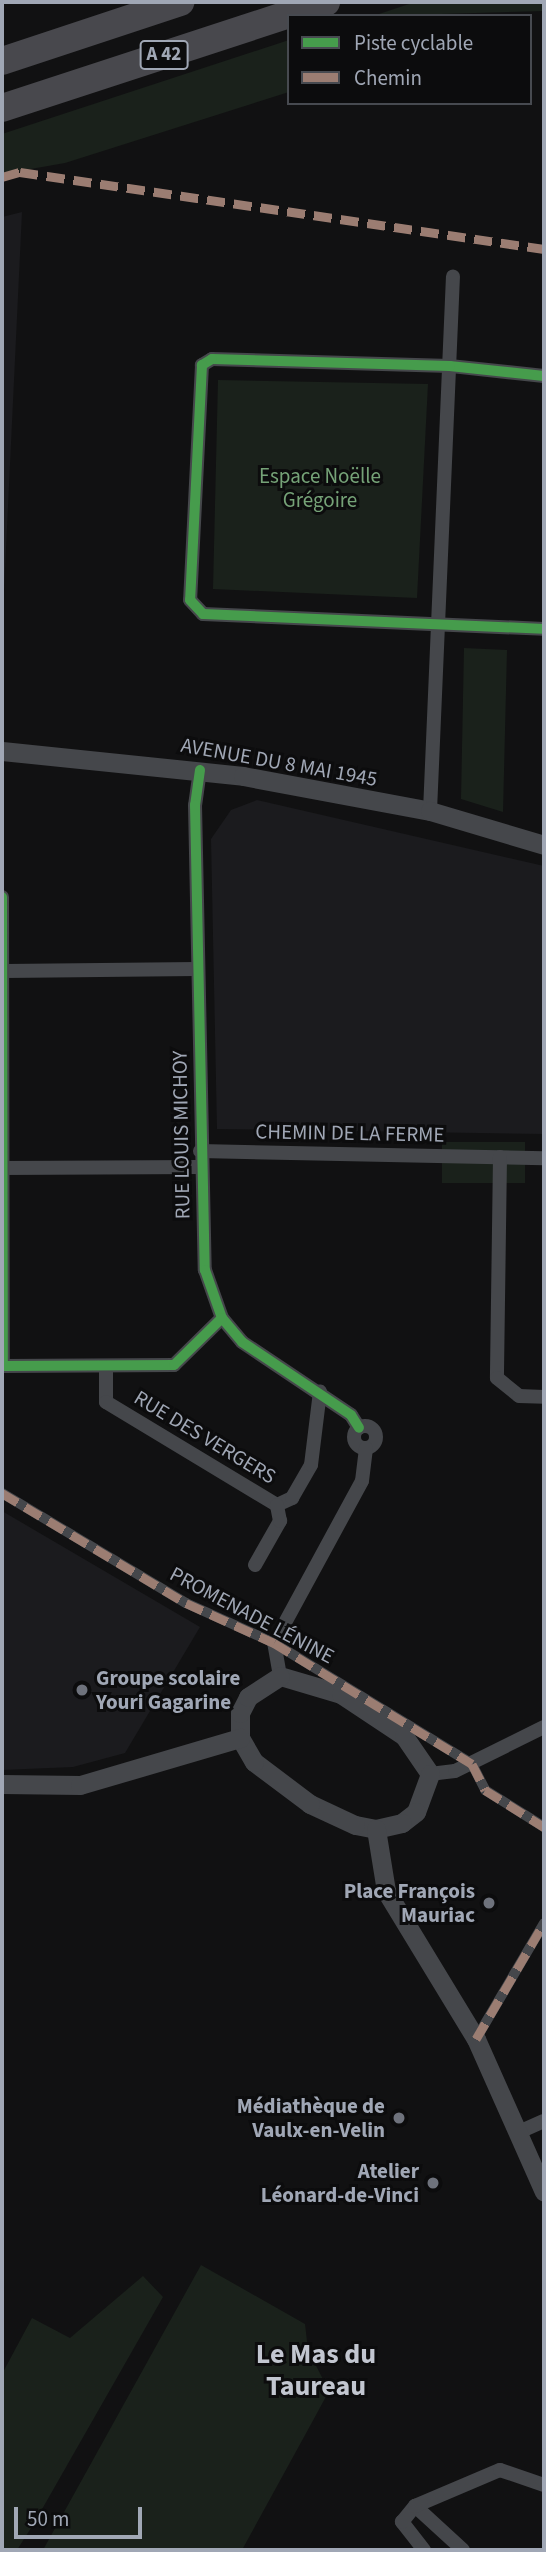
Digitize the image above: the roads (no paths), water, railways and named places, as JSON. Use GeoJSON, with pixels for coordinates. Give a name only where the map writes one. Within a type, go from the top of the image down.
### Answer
{"type":"FeatureCollection","features":[{"type":"Feature","properties":{"kind":"highway","name":"A 42"},"geometry":{"type":"LineString","coordinates":[[2,61],[180,2]]}},
{"type":"Feature","properties":{"kind":"highway","name":"A 42"},"geometry":{"type":"LineString","coordinates":[[289,14],[326,2]]}},
{"type":"Feature","properties":{"kind":"highway","name":"A 42"},"geometry":{"type":"LineString","coordinates":[[2,108],[287,15]]}},
{"type":"Feature","properties":{"kind":"street"},"geometry":{"type":"LineString","coordinates":[[430,811],[453,276]]}},
{"type":"Feature","properties":{"kind":"street"},"geometry":{"type":"LineString","coordinates":[[544,376],[450,366],[212,359],[202,365],[197,375],[194,609],[544,629]]}},
{"type":"Feature","properties":{"kind":"street","name":"AVENUE DU 8 MAI 1945"},"geometry":{"type":"LineString","coordinates":[[2,751],[200,770],[430,811],[544,845]]}},
{"type":"Feature","properties":{"kind":"street","name":"RUE LOUIS MICHOY"},"geometry":{"type":"LineString","coordinates":[[200,770],[197,970],[200,1167],[205,1269],[222,1318],[242,1342],[320,1392],[359,1428],[376,1436],[366,1448],[362,1481],[274,1643]]}},
{"type":"Feature","properties":{"kind":"street"},"geometry":{"type":"LineString","coordinates":[[2,897],[5,971],[2,1366],[106,1367],[183,1362],[222,1318]]}},
{"type":"Feature","properties":{"kind":"street"},"geometry":{"type":"LineString","coordinates":[[5,971],[197,970]]}},
{"type":"Feature","properties":{"kind":"street","name":"CHEMIN DE LA FERME"},"geometry":{"type":"LineString","coordinates":[[200,1151],[544,1158]]}},
{"type":"Feature","properties":{"kind":"street"},"geometry":{"type":"LineString","coordinates":[[500,1157],[497,1378],[519,1396],[544,1397]]}},
{"type":"Feature","properties":{"kind":"street"},"geometry":{"type":"LineString","coordinates":[[4,1168],[200,1167]]}},
{"type":"Feature","properties":{"kind":"street","name":"RUE DES VERGERS"},"geometry":{"type":"LineString","coordinates":[[106,1367],[106,1402],[277,1505],[280,1521],[255,1565]]}},
{"type":"Feature","properties":{"kind":"street","name":"RUE DES VERGERS"},"geometry":{"type":"LineString","coordinates":[[277,1505],[292,1498],[311,1465],[320,1392]]}},
{"type":"Feature","properties":{"kind":"street","name":"PROMENADE LÉNINE"},"geometry":{"type":"LineString","coordinates":[[2,1493],[186,1603],[274,1643],[472,1764],[485,1790],[544,1826]]}},
{"type":"Feature","properties":{"kind":"street"},"geometry":{"type":"LineString","coordinates":[[274,1643],[280,1676]]}},
{"type":"Feature","properties":{"kind":"street"},"geometry":{"type":"LineString","coordinates":[[280,1676],[309,1681],[374,1712],[424,1756],[430,1774],[416,1812],[402,1823],[376,1829],[310,1804],[254,1762],[240,1738],[240,1713],[248,1697],[280,1676]]}},
{"type":"Feature","properties":{"kind":"street"},"geometry":{"type":"LineString","coordinates":[[430,1774],[472,1764],[544,1727]]}},
{"type":"Feature","properties":{"kind":"street"},"geometry":{"type":"LineString","coordinates":[[2,1784],[80,1785],[240,1738]]}},
{"type":"Feature","properties":{"kind":"street"},"geometry":{"type":"LineString","coordinates":[[376,1829],[386,1891],[477,2039],[544,2192]]}},
{"type":"Feature","properties":{"kind":"street"},"geometry":{"type":"LineString","coordinates":[[477,2039],[544,1923]]}},
{"type":"Feature","properties":{"kind":"street"},"geometry":{"type":"LineString","coordinates":[[519,2132],[544,2121]]}},
{"type":"Feature","properties":{"kind":"street"},"geometry":{"type":"LineString","coordinates":[[424,2550],[402,2522],[415,2506],[500,2470],[544,2485]]}},
{"type":"Feature","properties":{"kind":"street"},"geometry":{"type":"LineString","coordinates":[[415,2506],[463,2550]]}},
{"type":"Feature","properties":{"kind":"place","name":"Groupe scolaire Youri Gagarine"},"geometry":{"type":"Point","coordinates":[82,1690]}},
{"type":"Feature","properties":{"kind":"place","name":"Place François Mauriac"},"geometry":{"type":"Point","coordinates":[489,1903]}},
{"type":"Feature","properties":{"kind":"place","name":"Médiathèque de Vaulx-en-Velin"},"geometry":{"type":"Point","coordinates":[399,2118]}},
{"type":"Feature","properties":{"kind":"place","name":"Atelier Léonard-de-Vinci"},"geometry":{"type":"Point","coordinates":[433,2183]}},
{"type":"Feature","properties":{"kind":"district","name":"Le Mas du Taureau"},"geometry":{"type":"Point","coordinates":[316,2370]}},
{"type":"Feature","properties":{"kind":"park label","name":"Espace Noëlle Grégoire"},"geometry":{"type":"Point","coordinates":[320,488]}}]}
